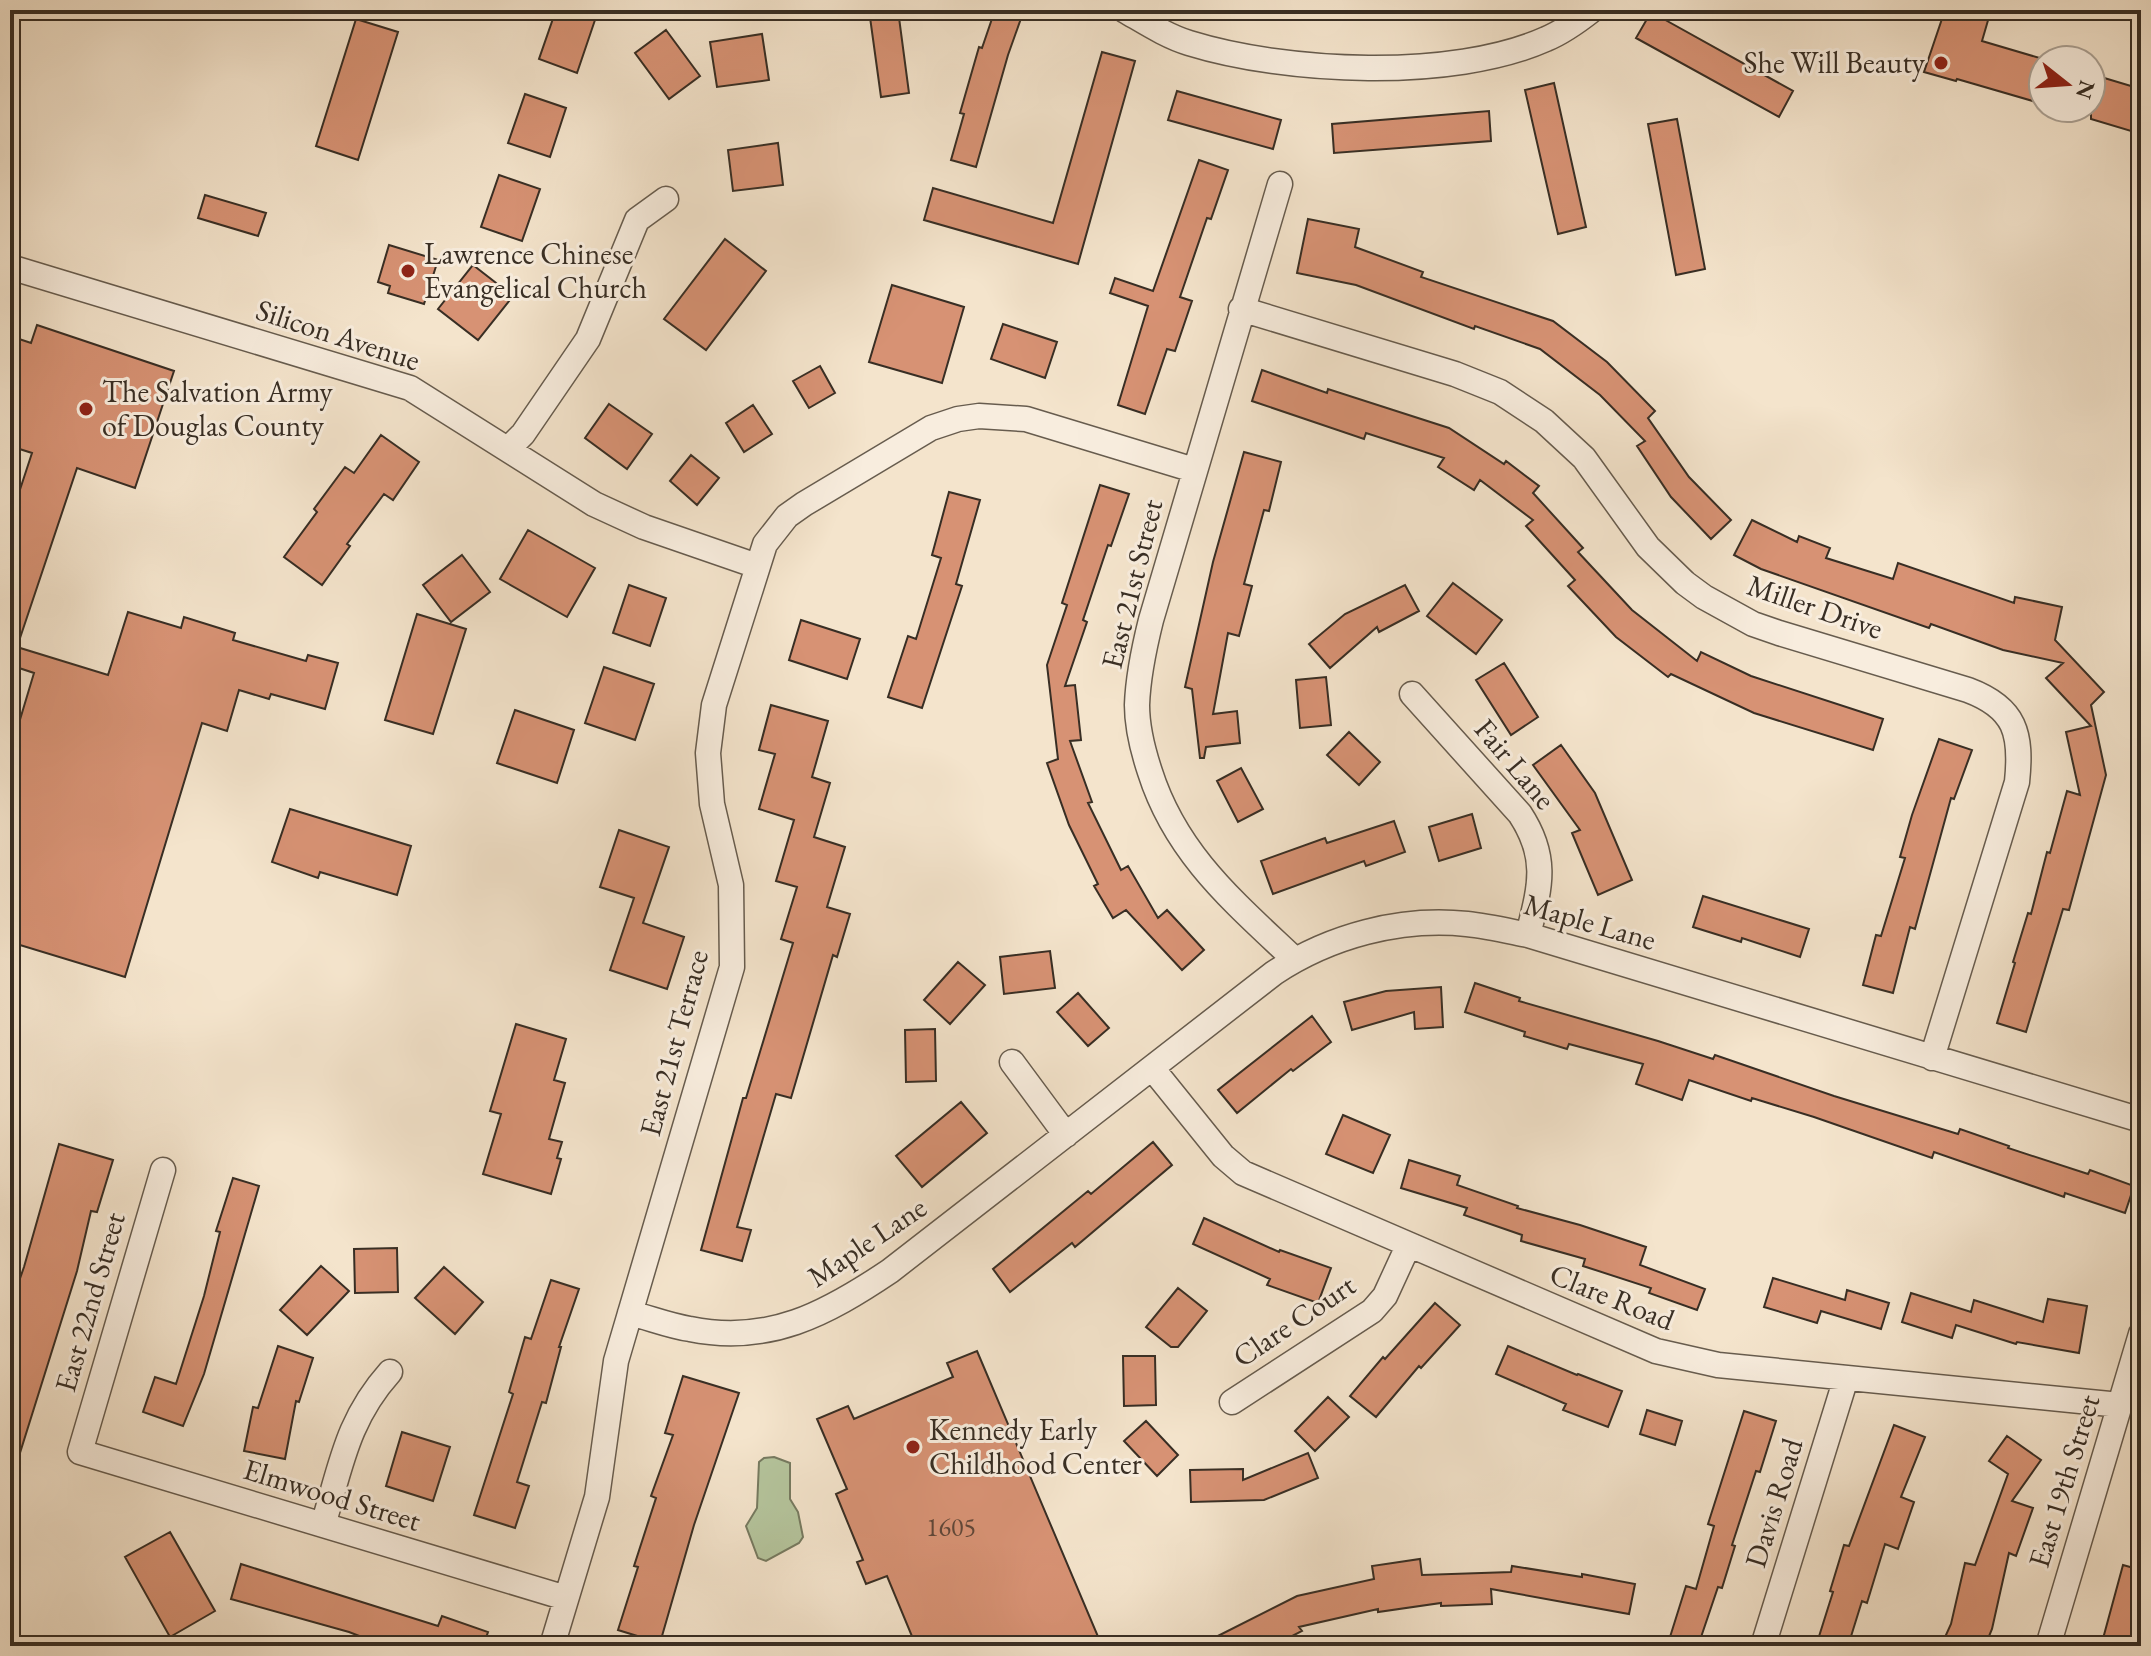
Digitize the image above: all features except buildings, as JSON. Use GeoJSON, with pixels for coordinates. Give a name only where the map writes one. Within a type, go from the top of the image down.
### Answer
{"type":"FeatureCollection","features":[{"type":"Feature","properties":{"kind":"street"},"geometry":{"type":"LineString","coordinates":[[1124,10],[1188,43],[1252,58],[1345,68],[1403,67],[1512,51],[1545,39],[1576,23],[1592,10]]}},
{"type":"Feature","properties":{"kind":"street","name":"East 21st Street"},"geometry":{"type":"LineString","coordinates":[[1280,184],[1194,470],[1143,655],[1137,708],[1140,734],[1154,783],[1165,809],[1194,858],[1211,880],[1294,959]]}},
{"type":"Feature","properties":{"kind":"street"},"geometry":{"type":"LineString","coordinates":[[508,449],[523,434],[588,339],[637,220],[666,199]]}},
{"type":"Feature","properties":{"kind":"street","name":"Silicon Avenue"},"geometry":{"type":"LineString","coordinates":[[10,267],[410,388],[594,504],[644,527],[757,566]]}},
{"type":"Feature","properties":{"kind":"street","name":"Miller Drive"},"geometry":{"type":"LineString","coordinates":[[1241,309],[1455,374],[1500,392],[1544,421],[1584,458],[1648,547],[1704,597],[1753,624],[1986,697],[2010,717],[2017,734],[2020,755],[2017,782],[1932,1058]]}},
{"type":"Feature","properties":{"kind":"street","name":"East 21st Terrace"},"geometry":{"type":"LineString","coordinates":[[552,1646],[597,1497],[616,1361],[732,967],[731,885],[712,804],[708,753],[714,705],[757,566],[772,532],[804,504],[931,428],[958,419],[990,416],[1026,419],[1194,470]]}},
{"type":"Feature","properties":{"kind":"street","name":"Fair Lane"},"geometry":{"type":"LineString","coordinates":[[1412,694],[1520,814],[1533,834],[1539,856],[1540,878],[1528,935]]}},
{"type":"Feature","properties":{"kind":"street","name":"Maple Lane"},"geometry":{"type":"LineString","coordinates":[[630,1313],[688,1329],[716,1333],[757,1332],[806,1320],[890,1271],[1294,959],[1340,940],[1396,925],[1466,924],[1528,935],[2141,1120]]}},
{"type":"Feature","properties":{"kind":"street"},"geometry":{"type":"LineString","coordinates":[[1012,1062],[1066,1135]]}},
{"type":"Feature","properties":{"kind":"street","name":"Clare Road"},"geometry":{"type":"LineString","coordinates":[[1152,1068],[1223,1156],[1243,1173],[1656,1351],[1718,1365],[2120,1405]]}},
{"type":"Feature","properties":{"kind":"street","name":"East 22nd Street"},"geometry":{"type":"LineString","coordinates":[[80,1452],[163,1170]]}},
{"type":"Feature","properties":{"kind":"street","name":"Clare Court"},"geometry":{"type":"LineString","coordinates":[[1232,1402],[1372,1311],[1385,1296],[1408,1246]]}},
{"type":"Feature","properties":{"kind":"street","name":"East 19th Street"},"geometry":{"type":"LineString","coordinates":[[2048,1646],[2141,1334]]}},
{"type":"Feature","properties":{"kind":"street"},"geometry":{"type":"LineString","coordinates":[[323,1525],[353,1424],[372,1392],[390,1372]]}},
{"type":"Feature","properties":{"kind":"street","name":"Davis Road"},"geometry":{"type":"LineString","coordinates":[[1763,1646],[1846,1378]]}},
{"type":"Feature","properties":{"kind":"street","name":"Elmwood Street"},"geometry":{"type":"LineString","coordinates":[[80,1452],[566,1598]]}},
{"type":"Feature","properties":{"kind":"green space"},"geometry":{"type":"Polygon","coordinates":[[[774,1457],[790,1463],[790,1499],[798,1512],[803,1537],[799,1543],[766,1561],[758,1558],[746,1526],[757,1508],[759,1462],[774,1457]]]}},
{"type":"Feature","properties":{"kind":"place","name":"She Will Beauty"},"geometry":{"type":"Point","coordinates":[1941,63]}},
{"type":"Feature","properties":{"kind":"place","name":"Lawrence Chinese Evangelical Church"},"geometry":{"type":"Point","coordinates":[408,271]}},
{"type":"Feature","properties":{"kind":"place","name":"The Salvation Army of Douglas County"},"geometry":{"type":"Point","coordinates":[86,409]}},
{"type":"Feature","properties":{"kind":"place","name":"Kennedy Early Childhood Center"},"geometry":{"type":"Point","coordinates":[913,1447]}}]}
